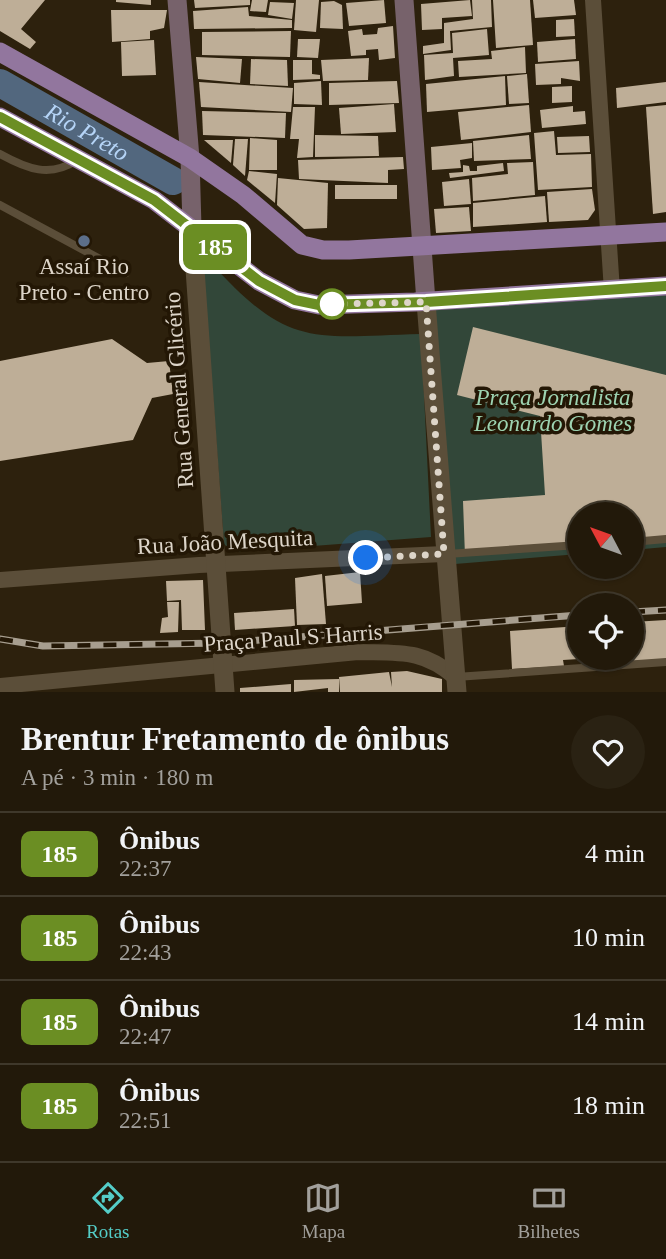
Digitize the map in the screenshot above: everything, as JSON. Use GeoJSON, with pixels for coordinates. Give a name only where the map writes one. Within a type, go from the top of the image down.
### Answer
{"type":"FeatureCollection","features":[{"type":"Feature","properties":{"kind":"main road","name":"Rua General Glicério"},"geometry":{"type":"LineString","coordinates":[[177,0],[192,223]]}},
{"type":"Feature","properties":{"kind":"main road"},"geometry":{"type":"LineString","coordinates":[[404,0],[426,296]]}},
{"type":"Feature","properties":{"kind":"main road"},"geometry":{"type":"LineString","coordinates":[[0,52],[243,195],[302,245],[336,250],[424,252],[607,240],[666,232]]}},
{"type":"Feature","properties":{"kind":"main road"},"geometry":{"type":"LineString","coordinates":[[0,117],[192,223],[259,281],[295,300],[319,305],[611,284],[666,286]]}},
{"type":"Feature","properties":{"kind":"street"},"geometry":{"type":"LineString","coordinates":[[593,0],[611,284]]}},
{"type":"Feature","properties":{"kind":"street","name":"Rua General Glicério"},"geometry":{"type":"LineString","coordinates":[[192,223],[208,565],[225,692]]}},
{"type":"Feature","properties":{"kind":"street"},"geometry":{"type":"LineString","coordinates":[[426,296],[456,685]]}},
{"type":"Feature","properties":{"kind":"street","name":"Rua João Mesquita"},"geometry":{"type":"LineString","coordinates":[[0,580],[208,565],[444,554]]}},
{"type":"Feature","properties":{"kind":"street","name":"Praça Paul S Harris"},"geometry":{"type":"LineString","coordinates":[[2,688],[358,652],[414,654],[438,662],[456,685]]}},
{"type":"Feature","properties":{"kind":"lane"},"geometry":{"type":"LineString","coordinates":[[0,154],[28,169],[61,171],[78,159]]}},
{"type":"Feature","properties":{"kind":"lane"},"geometry":{"type":"LineString","coordinates":[[0,205],[126,273]]}},
{"type":"Feature","properties":{"kind":"lane"},"geometry":{"type":"LineString","coordinates":[[644,540],[666,539]]}},
{"type":"Feature","properties":{"kind":"lane","name":"Rua João Mesquita"},"geometry":{"type":"LineString","coordinates":[[444,554],[567,546]]}},
{"type":"Feature","properties":{"kind":"lane"},"geometry":{"type":"LineString","coordinates":[[456,685],[666,662]]}},
{"type":"Feature","properties":{"kind":"green space","name":"Praça Jornalista Leonardo Gomes"},"geometry":{"type":"Polygon","coordinates":[[[211,263],[261,311],[304,332],[327,336],[421,334],[431,537],[233,552],[224,544],[203,264],[211,263]]]}},
{"type":"Feature","properties":{"kind":"green space","name":"Praça Jornalista Leonardo Gomes"},"geometry":{"type":"Polygon","coordinates":[[[666,295],[666,547],[644,549],[644,502],[567,502],[567,555],[455,564],[434,309],[666,295]]]}},
{"type":"Feature","properties":{"kind":"building"},"geometry":{"type":"Polygon","coordinates":[[[0,0],[45,0],[21,29],[36,42],[30,49],[0,31],[0,0]]]}},
{"type":"Feature","properties":{"kind":"building"},"geometry":{"type":"Polygon","coordinates":[[[151,0],[151,5],[116,2],[151,0]]]}},
{"type":"Feature","properties":{"kind":"building"},"geometry":{"type":"Polygon","coordinates":[[[194,0],[250,0],[250,5],[195,8],[194,0]]]}},
{"type":"Feature","properties":{"kind":"building"},"geometry":{"type":"Polygon","coordinates":[[[252,0],[268,0],[266,12],[250,11],[252,0]]]}},
{"type":"Feature","properties":{"kind":"building"},"geometry":{"type":"Polygon","coordinates":[[[296,0],[319,0],[316,32],[294,30],[296,0]]]}},
{"type":"Feature","properties":{"kind":"building"},"geometry":{"type":"Polygon","coordinates":[[[384,0],[386,23],[349,26],[346,3],[384,0]]]}},
{"type":"Feature","properties":{"kind":"building"},"geometry":{"type":"Polygon","coordinates":[[[470,0],[472,16],[442,18],[442,29],[422,30],[421,4],[470,0]]]}},
{"type":"Feature","properties":{"kind":"building"},"geometry":{"type":"Polygon","coordinates":[[[472,0],[491,0],[492,27],[450,31],[451,50],[423,54],[423,46],[444,43],[444,23],[473,19],[472,0]]]}},
{"type":"Feature","properties":{"kind":"building"},"geometry":{"type":"Polygon","coordinates":[[[493,0],[530,0],[533,45],[496,48],[493,0]]]}},
{"type":"Feature","properties":{"kind":"building"},"geometry":{"type":"Polygon","coordinates":[[[533,0],[574,0],[576,15],[535,18],[533,0]]]}},
{"type":"Feature","properties":{"kind":"building"},"geometry":{"type":"Polygon","coordinates":[[[334,1],[342,5],[343,29],[320,28],[321,2],[334,1]]]}},
{"type":"Feature","properties":{"kind":"building"},"geometry":{"type":"Polygon","coordinates":[[[270,2],[294,3],[292,19],[268,15],[270,2]]]}},
{"type":"Feature","properties":{"kind":"building"},"geometry":{"type":"Polygon","coordinates":[[[248,7],[249,16],[292,20],[292,28],[194,29],[193,11],[248,7]]]}},
{"type":"Feature","properties":{"kind":"building"},"geometry":{"type":"Polygon","coordinates":[[[111,10],[167,10],[164,28],[150,31],[150,39],[112,42],[111,10]]]}},
{"type":"Feature","properties":{"kind":"building"},"geometry":{"type":"Polygon","coordinates":[[[574,19],[575,36],[556,37],[556,20],[574,19]]]}},
{"type":"Feature","properties":{"kind":"building"},"geometry":{"type":"Polygon","coordinates":[[[393,26],[395,58],[379,60],[378,49],[366,50],[366,55],[351,56],[348,31],[362,29],[363,35],[377,34],[378,28],[393,26]]]}},
{"type":"Feature","properties":{"kind":"building"},"geometry":{"type":"Polygon","coordinates":[[[487,29],[489,55],[453,58],[454,76],[425,80],[424,55],[453,53],[452,33],[487,29]]]}},
{"type":"Feature","properties":{"kind":"building"},"geometry":{"type":"Polygon","coordinates":[[[291,31],[290,57],[202,55],[202,32],[291,31]]]}},
{"type":"Feature","properties":{"kind":"building"},"geometry":{"type":"Polygon","coordinates":[[[298,39],[320,39],[318,58],[297,57],[298,39]]]}},
{"type":"Feature","properties":{"kind":"building"},"geometry":{"type":"Polygon","coordinates":[[[575,39],[576,59],[538,62],[537,42],[575,39]]]}},
{"type":"Feature","properties":{"kind":"building"},"geometry":{"type":"Polygon","coordinates":[[[154,40],[156,75],[122,76],[121,42],[154,40]]]}},
{"type":"Feature","properties":{"kind":"building"},"geometry":{"type":"Polygon","coordinates":[[[525,47],[526,73],[459,77],[458,61],[492,59],[491,51],[525,47]]]}},
{"type":"Feature","properties":{"kind":"building"},"geometry":{"type":"Polygon","coordinates":[[[196,57],[242,59],[240,83],[198,79],[196,57]]]}},
{"type":"Feature","properties":{"kind":"building"},"geometry":{"type":"Polygon","coordinates":[[[369,58],[368,80],[323,81],[321,60],[369,58]]]}},
{"type":"Feature","properties":{"kind":"building"},"geometry":{"type":"Polygon","coordinates":[[[251,59],[287,60],[288,86],[250,84],[251,59]]]}},
{"type":"Feature","properties":{"kind":"building"},"geometry":{"type":"Polygon","coordinates":[[[293,60],[312,60],[312,74],[320,75],[320,79],[293,80],[293,60]]]}},
{"type":"Feature","properties":{"kind":"building"},"geometry":{"type":"Polygon","coordinates":[[[579,61],[580,81],[561,78],[561,84],[536,85],[535,64],[579,61]]]}},
{"type":"Feature","properties":{"kind":"building"},"geometry":{"type":"Polygon","coordinates":[[[527,74],[529,103],[509,104],[507,76],[527,74]]]}},
{"type":"Feature","properties":{"kind":"building"},"geometry":{"type":"Polygon","coordinates":[[[505,76],[506,105],[427,112],[426,84],[505,76]]]}},
{"type":"Feature","properties":{"kind":"building"},"geometry":{"type":"Polygon","coordinates":[[[321,81],[322,105],[294,104],[294,83],[321,81]]]}},
{"type":"Feature","properties":{"kind":"building"},"geometry":{"type":"Polygon","coordinates":[[[397,81],[399,103],[329,105],[329,83],[397,81]]]}},
{"type":"Feature","properties":{"kind":"building"},"geometry":{"type":"Polygon","coordinates":[[[199,82],[293,88],[291,112],[201,107],[199,82]]]}},
{"type":"Feature","properties":{"kind":"building"},"geometry":{"type":"Polygon","coordinates":[[[666,82],[666,102],[617,108],[616,88],[666,82]]]}},
{"type":"Feature","properties":{"kind":"building"},"geometry":{"type":"Polygon","coordinates":[[[572,86],[572,102],[552,103],[552,87],[572,86]]]}},
{"type":"Feature","properties":{"kind":"building"},"geometry":{"type":"Polygon","coordinates":[[[394,104],[396,132],[341,134],[339,108],[394,104]]]}},
{"type":"Feature","properties":{"kind":"building"},"geometry":{"type":"Polygon","coordinates":[[[529,105],[531,132],[461,140],[458,112],[529,105]]]}},
{"type":"Feature","properties":{"kind":"building"},"geometry":{"type":"Polygon","coordinates":[[[666,105],[666,212],[653,214],[646,107],[666,105]]]}},
{"type":"Feature","properties":{"kind":"building"},"geometry":{"type":"Polygon","coordinates":[[[573,106],[573,112],[585,111],[586,124],[542,128],[540,110],[573,106]]]}},
{"type":"Feature","properties":{"kind":"building"},"geometry":{"type":"Polygon","coordinates":[[[293,107],[315,107],[313,157],[297,158],[299,139],[290,139],[293,107]]]}},
{"type":"Feature","properties":{"kind":"building"},"geometry":{"type":"Polygon","coordinates":[[[202,111],[286,113],[285,138],[203,135],[202,111]]]}},
{"type":"Feature","properties":{"kind":"building"},"geometry":{"type":"Polygon","coordinates":[[[554,131],[556,155],[591,154],[592,187],[538,190],[534,133],[554,131]]]}},
{"type":"Feature","properties":{"kind":"building"},"geometry":{"type":"Polygon","coordinates":[[[315,135],[378,136],[379,156],[315,157],[315,135]]]}},
{"type":"Feature","properties":{"kind":"building"},"geometry":{"type":"Polygon","coordinates":[[[529,135],[531,159],[474,161],[473,141],[529,135]]]}},
{"type":"Feature","properties":{"kind":"building"},"geometry":{"type":"Polygon","coordinates":[[[589,136],[590,152],[558,153],[557,137],[589,136]]]}},
{"type":"Feature","properties":{"kind":"building"},"geometry":{"type":"Polygon","coordinates":[[[250,138],[277,140],[277,170],[249,170],[250,138]]]}},
{"type":"Feature","properties":{"kind":"building"},"geometry":{"type":"Polygon","coordinates":[[[235,139],[248,139],[245,176],[233,165],[235,139]]]}},
{"type":"Feature","properties":{"kind":"building"},"geometry":{"type":"Polygon","coordinates":[[[204,140],[233,140],[231,163],[204,140]]]}},
{"type":"Feature","properties":{"kind":"building"},"geometry":{"type":"Polygon","coordinates":[[[472,143],[472,158],[460,160],[461,168],[432,170],[431,147],[472,143]]]}},
{"type":"Feature","properties":{"kind":"building"},"geometry":{"type":"Polygon","coordinates":[[[403,157],[404,169],[388,170],[388,183],[299,179],[298,160],[403,157]]]}},
{"type":"Feature","properties":{"kind":"building"},"geometry":{"type":"Polygon","coordinates":[[[533,162],[535,195],[473,201],[472,178],[508,174],[507,163],[533,162]]]}},
{"type":"Feature","properties":{"kind":"building"},"geometry":{"type":"Polygon","coordinates":[[[503,163],[504,171],[450,178],[449,173],[463,172],[463,165],[469,166],[470,171],[477,171],[477,166],[503,163]]]}},
{"type":"Feature","properties":{"kind":"building"},"geometry":{"type":"Polygon","coordinates":[[[249,171],[277,174],[275,203],[247,180],[249,171]]]}},
{"type":"Feature","properties":{"kind":"building"},"geometry":{"type":"Polygon","coordinates":[[[278,178],[328,183],[327,228],[304,229],[277,205],[278,178]]]}},
{"type":"Feature","properties":{"kind":"building"},"geometry":{"type":"Polygon","coordinates":[[[469,179],[471,204],[444,206],[442,182],[469,179]]]}},
{"type":"Feature","properties":{"kind":"building"},"geometry":{"type":"Polygon","coordinates":[[[335,185],[397,185],[397,199],[335,199],[335,185]]]}},
{"type":"Feature","properties":{"kind":"building"},"geometry":{"type":"Polygon","coordinates":[[[592,189],[595,210],[588,220],[549,222],[547,192],[592,189]]]}},
{"type":"Feature","properties":{"kind":"building"},"geometry":{"type":"Polygon","coordinates":[[[545,196],[547,222],[473,227],[473,203],[545,196]]]}},
{"type":"Feature","properties":{"kind":"building"},"geometry":{"type":"Polygon","coordinates":[[[469,207],[471,231],[436,233],[434,209],[469,207]]]}},
{"type":"Feature","properties":{"kind":"building"},"geometry":{"type":"Polygon","coordinates":[[[473,327],[666,375],[666,542],[644,544],[644,502],[567,502],[567,549],[465,556],[463,501],[545,495],[540,416],[457,395],[473,327]]]}},
{"type":"Feature","properties":{"kind":"building"},"geometry":{"type":"Polygon","coordinates":[[[112,339],[147,363],[169,361],[173,394],[152,398],[133,440],[0,461],[0,361],[112,339]]]}},
{"type":"Feature","properties":{"kind":"building"},"geometry":{"type":"Polygon","coordinates":[[[360,572],[362,603],[327,606],[325,576],[360,572]]]}},
{"type":"Feature","properties":{"kind":"building"},"geometry":{"type":"Polygon","coordinates":[[[322,574],[326,624],[297,625],[295,578],[322,574]]]}},
{"type":"Feature","properties":{"kind":"building"},"geometry":{"type":"Polygon","coordinates":[[[203,580],[205,630],[182,630],[181,600],[167,601],[166,581],[203,580]]]}},
{"type":"Feature","properties":{"kind":"building"},"geometry":{"type":"Polygon","coordinates":[[[167,602],[179,602],[178,632],[160,633],[162,618],[168,617],[167,602]]]}},
{"type":"Feature","properties":{"kind":"building"},"geometry":{"type":"Polygon","coordinates":[[[294,609],[295,626],[235,630],[234,613],[294,609]]]}},
{"type":"Feature","properties":{"kind":"building"},"geometry":{"type":"Polygon","coordinates":[[[666,620],[666,660],[644,661],[644,621],[666,620]]]}},
{"type":"Feature","properties":{"kind":"building"},"geometry":{"type":"Polygon","coordinates":[[[567,627],[567,660],[563,660],[564,666],[512,669],[510,631],[567,627]]]}},
{"type":"Feature","properties":{"kind":"building"},"geometry":{"type":"Polygon","coordinates":[[[407,671],[442,679],[442,692],[340,692],[339,677],[389,672],[392,687],[391,672],[407,671]]]}},
{"type":"Feature","properties":{"kind":"building"},"geometry":{"type":"Polygon","coordinates":[[[339,679],[339,692],[328,692],[328,688],[294,692],[294,680],[339,679]]]}},
{"type":"Feature","properties":{"kind":"building"},"geometry":{"type":"Polygon","coordinates":[[[291,684],[291,692],[240,692],[240,688],[291,684]]]}},
{"type":"Feature","properties":{"kind":"waterway","name":"Rio Preto"},"geometry":{"type":"LineString","coordinates":[[0,83],[173,181]]}},
{"type":"Feature","properties":{"kind":"railway"},"geometry":{"type":"LineString","coordinates":[[644,611],[666,610]]}},
{"type":"Feature","properties":{"kind":"railway"},"geometry":{"type":"LineString","coordinates":[[0,639],[43,646],[221,643],[567,616]]}},
{"type":"Feature","properties":{"kind":"bus line","name":"185"},"geometry":{"type":"LineString","coordinates":[[0,117],[154,200],[259,281],[295,300],[319,305],[426,302],[666,286]]}},
{"type":"Feature","properties":{"kind":"place","name":"Assaí Rio Preto - Centro"},"geometry":{"type":"Point","coordinates":[84,241]}},
{"type":"Feature","properties":{"kind":"route"},"geometry":{"type":"LineString","coordinates":[[332,304],[426,302],[444,554],[366,558]]}}]}
